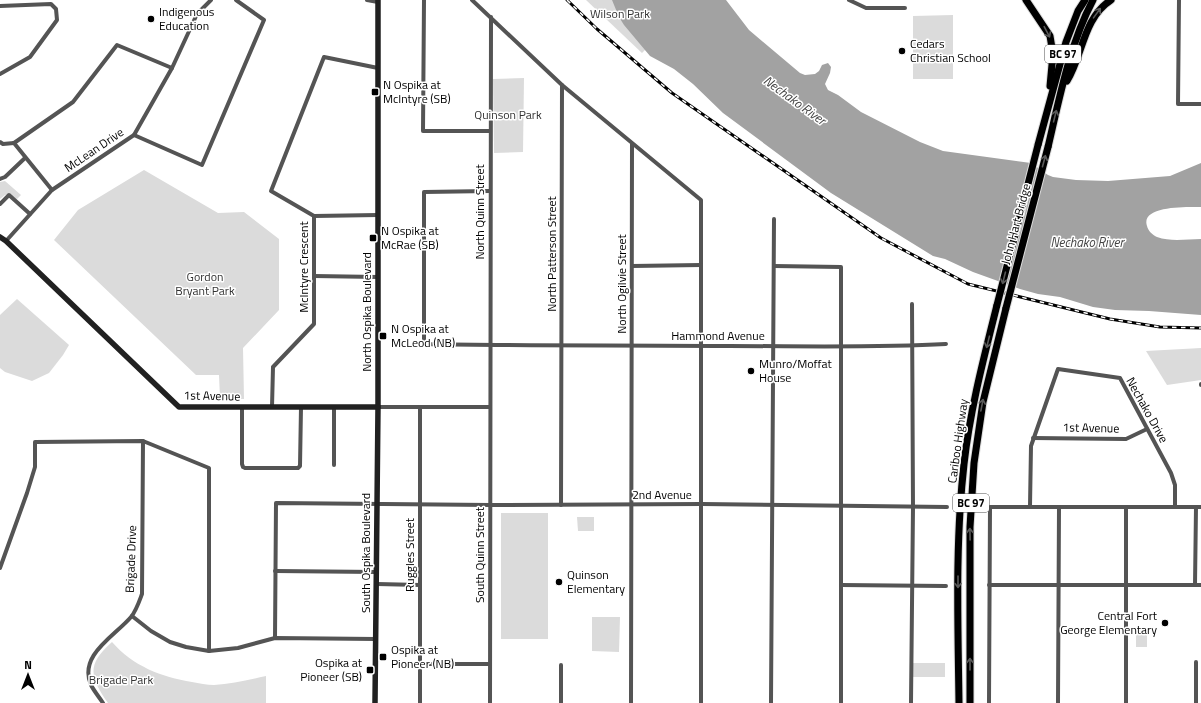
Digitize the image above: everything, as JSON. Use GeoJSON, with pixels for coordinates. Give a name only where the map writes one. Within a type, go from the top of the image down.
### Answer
{"type":"FeatureCollection","features":[{"type":"Feature","properties":{"kind":"highway"},"geometry":{"type":"LineString","coordinates":[[1026,0],[1050,36],[1052,65],[1047,110]]}},
{"type":"Feature","properties":{"kind":"highway","name":"BC 97"},"geometry":{"type":"LineString","coordinates":[[1047,110],[1066,42],[1078,11],[1085,0]]}},
{"type":"Feature","properties":{"kind":"highway","name":"BC 97"},"geometry":{"type":"LineString","coordinates":[[1063,86],[1074,43],[1085,14],[1093,0]]}},
{"type":"Feature","properties":{"kind":"highway"},"geometry":{"type":"LineString","coordinates":[[1063,86],[1073,71],[1089,26],[1098,11],[1111,0]]}},
{"type":"Feature","properties":{"kind":"highway","name":"John Hart Bridge"},"geometry":{"type":"LineString","coordinates":[[1006,308],[1063,86]]}},
{"type":"Feature","properties":{"kind":"highway","name":"John Hart Bridge"},"geometry":{"type":"LineString","coordinates":[[997,304],[1047,110]]}},
{"type":"Feature","properties":{"kind":"highway","name":"Cariboo Highway"},"geometry":{"type":"LineString","coordinates":[[959,703],[958,565],[961,491],[969,426],[997,304]]}},
{"type":"Feature","properties":{"kind":"highway","name":"Cariboo Highway"},"geometry":{"type":"LineString","coordinates":[[970,703],[970,527],[974,463],[983,402],[1006,308]]}},
{"type":"Feature","properties":{"kind":"highway"},"geometry":{"type":"LineString","coordinates":[[954,703],[958,641]]}},
{"type":"Feature","properties":{"kind":"street","name":"McLean Drive"},"geometry":{"type":"LineString","coordinates":[[6,241],[52,190],[134,135],[172,68],[198,14],[211,0]]}},
{"type":"Feature","properties":{"kind":"street"},"geometry":{"type":"LineString","coordinates":[[134,135],[202,165],[264,20],[236,0]]}},
{"type":"Feature","properties":{"kind":"street"},"geometry":{"type":"LineString","coordinates":[[367,0],[378,1]]}},
{"type":"Feature","properties":{"kind":"street"},"geometry":{"type":"LineString","coordinates":[[424,0],[423,131],[490,131]]}},
{"type":"Feature","properties":{"kind":"street"},"geometry":{"type":"LineString","coordinates":[[472,0],[562,85],[701,200],[701,703]]}},
{"type":"Feature","properties":{"kind":"street"},"geometry":{"type":"LineString","coordinates":[[849,0],[866,8],[906,8]]}},
{"type":"Feature","properties":{"kind":"street"},"geometry":{"type":"LineString","coordinates":[[1179,0],[1178,104],[1201,104]]}},
{"type":"Feature","properties":{"kind":"street","name":"North Ospika Boulevard"},"geometry":{"type":"LineString","coordinates":[[378,1],[378,407]]}},
{"type":"Feature","properties":{"kind":"street"},"geometry":{"type":"LineString","coordinates":[[0,6],[51,4],[56,9],[57,20],[30,57],[0,74]]}},
{"type":"Feature","properties":{"kind":"street","name":"North Quinn Street"},"geometry":{"type":"LineString","coordinates":[[490,407],[491,17]]}},
{"type":"Feature","properties":{"kind":"street"},"geometry":{"type":"LineString","coordinates":[[0,142],[3,144],[14,144],[73,102],[117,45],[172,68]]}},
{"type":"Feature","properties":{"kind":"street","name":"McIntyre Crescent"},"geometry":{"type":"LineString","coordinates":[[272,407],[273,367],[314,324],[314,216],[271,191],[324,57],[378,68]]}},
{"type":"Feature","properties":{"kind":"street","name":"North Patterson Street"},"geometry":{"type":"LineString","coordinates":[[561,505],[562,85]]}},
{"type":"Feature","properties":{"kind":"street"},"geometry":{"type":"LineString","coordinates":[[14,144],[52,190]]}},
{"type":"Feature","properties":{"kind":"street","name":"North Ogilvie Street"},"geometry":{"type":"LineString","coordinates":[[631,703],[632,144]]}},
{"type":"Feature","properties":{"kind":"street"},"geometry":{"type":"LineString","coordinates":[[0,179],[5,177],[25,158]]}},
{"type":"Feature","properties":{"kind":"street","name":"Hammond Avenue"},"geometry":{"type":"LineString","coordinates":[[490,191],[424,192],[424,344],[562,346],[912,346],[946,344]]}},
{"type":"Feature","properties":{"kind":"street"},"geometry":{"type":"LineString","coordinates":[[0,204],[9,195],[30,214]]}},
{"type":"Feature","properties":{"kind":"street"},"geometry":{"type":"LineString","coordinates":[[314,216],[378,215]]}},
{"type":"Feature","properties":{"kind":"street"},"geometry":{"type":"LineString","coordinates":[[771,703],[774,219]]}},
{"type":"Feature","properties":{"kind":"street","name":"1st Avenue"},"geometry":{"type":"LineString","coordinates":[[0,237],[6,241],[179,407],[490,407]]}},
{"type":"Feature","properties":{"kind":"street"},"geometry":{"type":"LineString","coordinates":[[632,266],[701,265]]}},
{"type":"Feature","properties":{"kind":"street"},"geometry":{"type":"LineString","coordinates":[[774,266],[841,267],[841,703]]}},
{"type":"Feature","properties":{"kind":"street"},"geometry":{"type":"LineString","coordinates":[[314,276],[378,277]]}},
{"type":"Feature","properties":{"kind":"street"},"geometry":{"type":"LineString","coordinates":[[911,703],[913,507],[912,304]]}},
{"type":"Feature","properties":{"kind":"street","name":"Nechako Drive"},"geometry":{"type":"LineString","coordinates":[[1030,506],[1031,446],[1058,369],[1120,378],[1171,474],[1174,485],[1175,507]]}},
{"type":"Feature","properties":{"kind":"street"},"geometry":{"type":"LineString","coordinates":[[242,407],[242,464],[245,468],[298,468],[300,466],[301,407]]}},
{"type":"Feature","properties":{"kind":"street"},"geometry":{"type":"LineString","coordinates":[[334,407],[334,465]]}},
{"type":"Feature","properties":{"kind":"street","name":"South Ospika Boulevard"},"geometry":{"type":"LineString","coordinates":[[376,702],[378,407]]}},
{"type":"Feature","properties":{"kind":"street","name":"South Quinn Street"},"geometry":{"type":"LineString","coordinates":[[490,407],[490,703]]}},
{"type":"Feature","properties":{"kind":"street","name":"Ruggles Street"},"geometry":{"type":"LineString","coordinates":[[420,408],[420,703]]}},
{"type":"Feature","properties":{"kind":"street","name":"1st Avenue"},"geometry":{"type":"LineString","coordinates":[[1033,438],[1126,440],[1147,429]]}},
{"type":"Feature","properties":{"kind":"street"},"geometry":{"type":"LineString","coordinates":[[0,568],[27,494],[35,467],[35,442],[143,441],[209,468],[209,651]]}},
{"type":"Feature","properties":{"kind":"street","name":"Brigade Drive"},"geometry":{"type":"LineString","coordinates":[[103,703],[91,686],[88,677],[88,668],[95,652],[132,616],[142,594],[143,441]]}},
{"type":"Feature","properties":{"kind":"street","name":"2nd Avenue"},"geometry":{"type":"LineString","coordinates":[[275,571],[276,503],[377,505],[702,504],[947,507]]}},
{"type":"Feature","properties":{"kind":"street"},"geometry":{"type":"LineString","coordinates":[[989,703],[990,507],[1199,507],[1195,585]]}},
{"type":"Feature","properties":{"kind":"street"},"geometry":{"type":"LineString","coordinates":[[1058,703],[1059,507]]}},
{"type":"Feature","properties":{"kind":"street"},"geometry":{"type":"LineString","coordinates":[[1126,507],[1126,703]]}},
{"type":"Feature","properties":{"kind":"street"},"geometry":{"type":"LineString","coordinates":[[275,638],[275,571],[377,572]]}},
{"type":"Feature","properties":{"kind":"street"},"geometry":{"type":"LineString","coordinates":[[376,584],[420,584]]}},
{"type":"Feature","properties":{"kind":"street"},"geometry":{"type":"LineString","coordinates":[[841,585],[946,586]]}},
{"type":"Feature","properties":{"kind":"street"},"geometry":{"type":"LineString","coordinates":[[989,585],[1201,585]]}},
{"type":"Feature","properties":{"kind":"street"},"geometry":{"type":"LineString","coordinates":[[132,616],[151,631],[170,642],[186,647],[209,651],[238,648],[275,638],[376,639]]}},
{"type":"Feature","properties":{"kind":"street"},"geometry":{"type":"LineString","coordinates":[[1196,662],[1196,703]]}},
{"type":"Feature","properties":{"kind":"street"},"geometry":{"type":"LineString","coordinates":[[420,664],[490,664]]}},
{"type":"Feature","properties":{"kind":"street"},"geometry":{"type":"LineString","coordinates":[[561,665],[561,703]]}},
{"type":"Feature","properties":{"kind":"green space","name":"Wilson Park"},"geometry":{"type":"Polygon","coordinates":[[[586,0],[627,0],[651,44],[642,53],[586,0]]]}},
{"type":"Feature","properties":{"kind":"green space"},"geometry":{"type":"Polygon","coordinates":[[[953,15],[953,79],[913,79],[913,16],[953,15]]]}},
{"type":"Feature","properties":{"kind":"green space","name":"Quinson Park"},"geometry":{"type":"Polygon","coordinates":[[[524,78],[523,152],[494,153],[493,79],[524,78]]]}},
{"type":"Feature","properties":{"kind":"green space","name":"Gordon Bryant Park"},"geometry":{"type":"Polygon","coordinates":[[[144,170],[218,213],[244,212],[279,239],[279,310],[243,348],[244,399],[220,398],[219,375],[196,375],[54,240],[78,210],[144,170]]]}},
{"type":"Feature","properties":{"kind":"green space"},"geometry":{"type":"Polygon","coordinates":[[[5,181],[21,195],[17,199],[9,194],[0,199],[0,182],[5,181]]]}},
{"type":"Feature","properties":{"kind":"green space"},"geometry":{"type":"Polygon","coordinates":[[[17,299],[69,345],[49,373],[32,381],[5,372],[0,368],[0,315],[17,299]]]}},
{"type":"Feature","properties":{"kind":"green space"},"geometry":{"type":"Polygon","coordinates":[[[1201,348],[1201,380],[1167,385],[1146,351],[1201,348]]]}},
{"type":"Feature","properties":{"kind":"green space"},"geometry":{"type":"Polygon","coordinates":[[[501,513],[548,513],[548,639],[501,639],[501,513]]]}},
{"type":"Feature","properties":{"kind":"green space"},"geometry":{"type":"Polygon","coordinates":[[[577,517],[594,517],[594,531],[578,531],[577,517]]]}},
{"type":"Feature","properties":{"kind":"green space"},"geometry":{"type":"Polygon","coordinates":[[[592,617],[620,617],[619,652],[592,651],[592,617]]]}},
{"type":"Feature","properties":{"kind":"green space"},"geometry":{"type":"Polygon","coordinates":[[[1147,630],[1147,647],[1136,647],[1136,631],[1147,630]]]}},
{"type":"Feature","properties":{"kind":"green space","name":"Brigade Park"},"geometry":{"type":"Polygon","coordinates":[[[112,642],[129,658],[138,664],[169,677],[181,680],[214,685],[233,683],[266,676],[266,703],[108,703],[97,686],[94,678],[94,671],[98,658],[112,642]]]}},
{"type":"Feature","properties":{"kind":"green space"},"geometry":{"type":"Polygon","coordinates":[[[913,663],[945,663],[945,677],[913,677],[913,663]]]}},
{"type":"Feature","properties":{"kind":"water","name":"Nechako River"},"geometry":{"type":"Polygon","coordinates":[[[612,0],[726,0],[749,30],[800,73],[805,75],[815,74],[819,71],[822,65],[828,63],[831,67],[825,84],[828,90],[838,95],[861,112],[920,142],[943,151],[1031,163],[1053,177],[1076,180],[1108,181],[1170,176],[1201,163],[1201,207],[1177,207],[1158,211],[1151,214],[1147,219],[1147,226],[1148,230],[1152,234],[1162,239],[1201,239],[1201,315],[1115,310],[1093,307],[1060,297],[1038,294],[1020,289],[973,272],[945,259],[933,256],[831,193],[723,113],[693,84],[674,69],[650,56],[624,25],[612,0]]]}},
{"type":"Feature","properties":{"kind":"railway"},"geometry":{"type":"LineString","coordinates":[[567,0],[597,29],[672,93],[881,238],[968,284],[1110,319],[1160,327],[1201,328]]}},
{"type":"Feature","properties":{"kind":"place","name":"Indigenous Education"},"geometry":{"type":"Point","coordinates":[151,19]}},
{"type":"Feature","properties":{"kind":"place","name":"Cedars Christian School"},"geometry":{"type":"Point","coordinates":[902,51]}},
{"type":"Feature","properties":{"kind":"place","name":"N Ospika at McIntyre (SB)"},"geometry":{"type":"Point","coordinates":[375,92]}},
{"type":"Feature","properties":{"kind":"place","name":"N Ospika at McRae (SB)"},"geometry":{"type":"Point","coordinates":[373,238]}},
{"type":"Feature","properties":{"kind":"place","name":"N Ospika at McLeod (NB)"},"geometry":{"type":"Point","coordinates":[383,336]}},
{"type":"Feature","properties":{"kind":"place","name":"Munro/Moffat House"},"geometry":{"type":"Point","coordinates":[751,371]}},
{"type":"Feature","properties":{"kind":"place","name":"Quinson Elementary"},"geometry":{"type":"Point","coordinates":[559,582]}},
{"type":"Feature","properties":{"kind":"place","name":"Central Fort George Elementary"},"geometry":{"type":"Point","coordinates":[1165,623]}},
{"type":"Feature","properties":{"kind":"place","name":"Ospika at Pioneer (NB)"},"geometry":{"type":"Point","coordinates":[383,657]}},
{"type":"Feature","properties":{"kind":"place","name":"Ospika at Pioneer (SB)"},"geometry":{"type":"Point","coordinates":[370,670]}}]}
